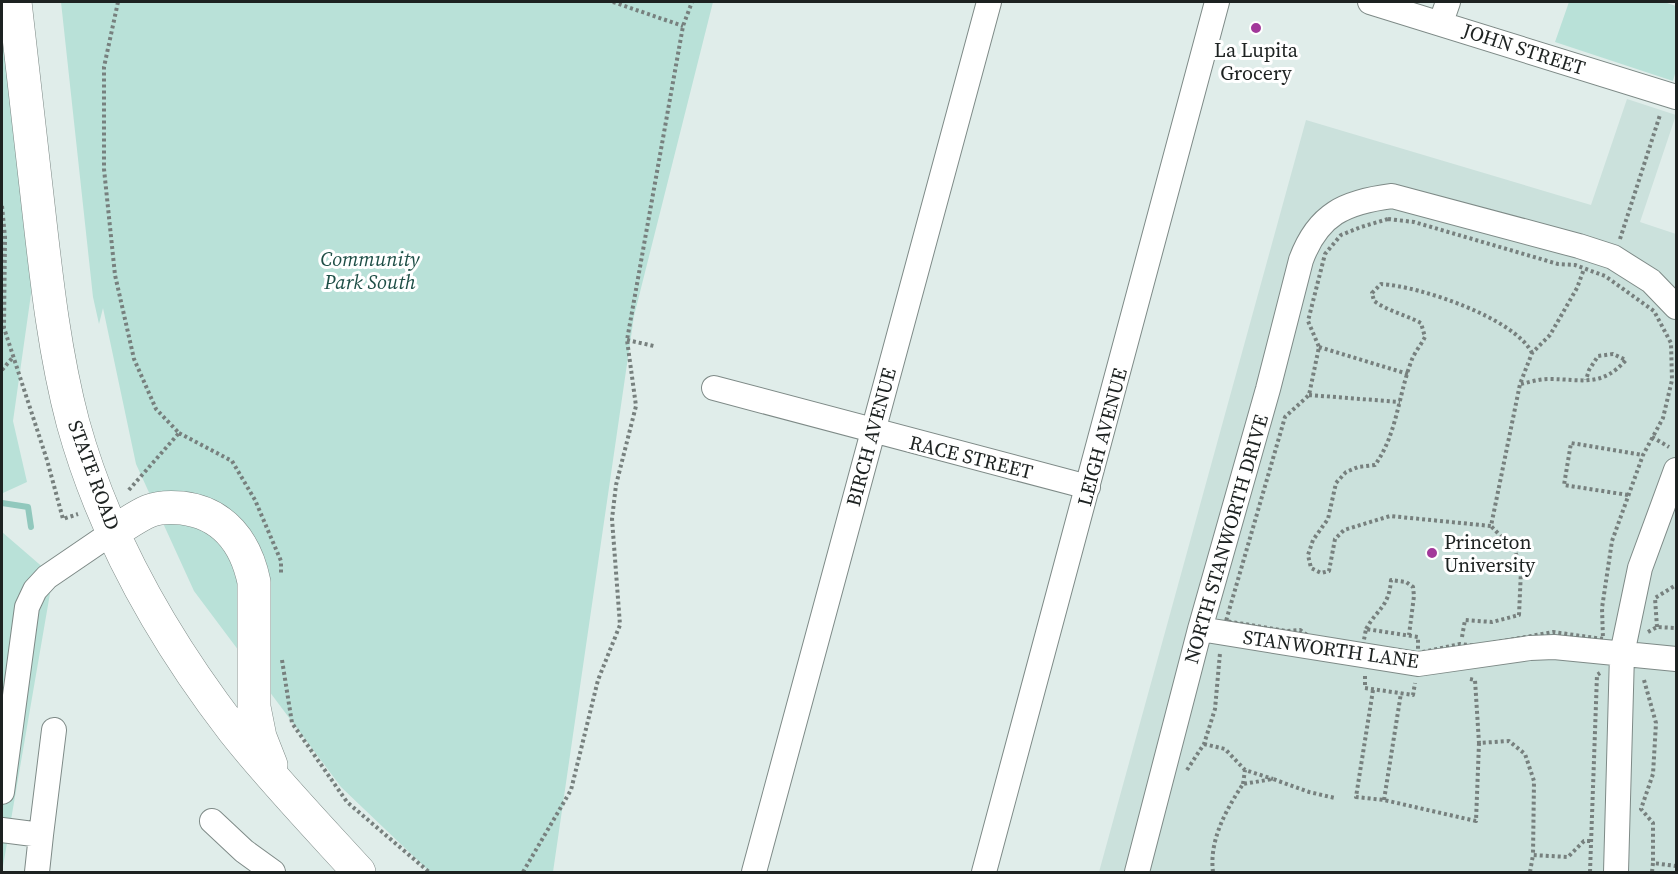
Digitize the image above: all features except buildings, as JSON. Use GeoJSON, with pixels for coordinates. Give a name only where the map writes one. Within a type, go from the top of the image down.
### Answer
{"type":"FeatureCollection","features":[{"type":"Feature","properties":{"kind":"highway","name":"STATE ROAD"},"geometry":{"type":"LineString","coordinates":[[15,2],[59,362],[74,424],[107,519],[151,605],[190,669],[234,731],[359,873]]}},
{"type":"Feature","properties":{"kind":"highway"},"geometry":{"type":"LineString","coordinates":[[107,519],[170,507],[193,510],[212,517],[230,531],[242,546],[250,563],[254,582],[254,707],[260,737],[271,766],[290,797]]}},
{"type":"Feature","properties":{"kind":"street","name":"BIRCH AVENUE"},"geometry":{"type":"LineString","coordinates":[[754,873],[989,2]]}},
{"type":"Feature","properties":{"kind":"street","name":"LEIGH AVENUE"},"geometry":{"type":"LineString","coordinates":[[984,873],[1217,2]]}},
{"type":"Feature","properties":{"kind":"street","name":"JOHN STREET"},"geometry":{"type":"LineString","coordinates":[[1370,2],[1445,12],[1669,103]]}},
{"type":"Feature","properties":{"kind":"street","name":"NORTH STANWORTH DRIVE"},"geometry":{"type":"LineString","coordinates":[[1137,873],[1200,629],[1268,389],[1301,260],[1307,243],[1318,227],[1332,214],[1348,205],[1368,199],[1392,196],[1613,257],[1633,268],[1674,298]]}},
{"type":"Feature","properties":{"kind":"street","name":"RACE STREET"},"geometry":{"type":"LineString","coordinates":[[714,388],[1088,487]]}},
{"type":"Feature","properties":{"kind":"street"},"geometry":{"type":"LineString","coordinates":[[1616,873],[1622,654],[1640,568],[1677,470]]}},
{"type":"Feature","properties":{"kind":"street"},"geometry":{"type":"LineString","coordinates":[[2,792],[27,607],[35,590],[107,519]]}},
{"type":"Feature","properties":{"kind":"street","name":"STANWORTH LANE"},"geometry":{"type":"LineString","coordinates":[[1200,629],[1418,664],[1530,648],[1554,647],[1677,659]]}},
{"type":"Feature","properties":{"kind":"street"},"geometry":{"type":"LineString","coordinates":[[37,873],[54,730]]}},
{"type":"Feature","properties":{"kind":"street"},"geometry":{"type":"LineString","coordinates":[[212,821],[244,851],[273,873]]}},
{"type":"Feature","properties":{"kind":"street"},"geometry":{"type":"LineString","coordinates":[[2,830],[40,835]]}},
{"type":"Feature","properties":{"kind":"path"},"geometry":{"type":"LineString","coordinates":[[118,2],[104,67],[104,169],[115,276],[134,359],[156,409],[179,433],[232,462],[255,500],[280,561],[280,584]]}},
{"type":"Feature","properties":{"kind":"path"},"geometry":{"type":"LineString","coordinates":[[613,2],[682,26]]}},
{"type":"Feature","properties":{"kind":"path"},"geometry":{"type":"LineString","coordinates":[[523,873],[571,790],[598,680],[620,625],[612,519],[616,485],[636,406],[627,340],[682,26],[692,2]]}},
{"type":"Feature","properties":{"kind":"path"},"geometry":{"type":"LineString","coordinates":[[1617,249],[1669,103]]}},
{"type":"Feature","properties":{"kind":"path"},"geometry":{"type":"LineString","coordinates":[[2,206],[5,237],[4,328],[47,459],[63,519],[107,519],[122,498],[179,433]]}},
{"type":"Feature","properties":{"kind":"path"},"geometry":{"type":"LineString","coordinates":[[1366,629],[1418,637],[1418,652],[1460,644],[1476,646],[1553,632],[1603,639],[1602,608],[1612,541],[1643,455],[1663,418],[1672,380],[1671,343],[1654,310],[1605,276],[1575,265],[1558,264],[1414,222],[1388,219],[1341,235],[1325,254],[1308,321],[1319,347],[1309,395],[1285,417],[1226,621],[1286,631],[1300,630],[1310,637],[1363,645],[1366,629],[1373,617],[1384,607],[1390,592],[1391,580],[1406,582],[1413,586],[1414,596],[1408,635]]}},
{"type":"Feature","properties":{"kind":"path"},"geometry":{"type":"LineString","coordinates":[[1491,526],[1520,384],[1532,353],[1550,335],[1577,288],[1584,268]]}},
{"type":"Feature","properties":{"kind":"path"},"geometry":{"type":"LineString","coordinates":[[1460,644],[1465,620],[1492,622],[1519,615],[1521,570],[1515,551],[1491,526],[1390,516],[1344,530],[1335,539],[1329,571],[1320,573],[1311,568],[1308,555],[1313,540],[1328,519],[1336,483],[1346,472],[1359,467],[1375,465],[1384,452],[1411,361],[1425,337],[1421,323],[1404,314],[1383,308],[1374,301],[1372,293],[1381,284],[1400,285],[1455,301],[1493,320],[1528,345],[1532,353]]}},
{"type":"Feature","properties":{"kind":"path"},"geometry":{"type":"LineString","coordinates":[[627,340],[654,346]]}},
{"type":"Feature","properties":{"kind":"path"},"geometry":{"type":"LineString","coordinates":[[1319,347],[1408,374]]}},
{"type":"Feature","properties":{"kind":"path"},"geometry":{"type":"LineString","coordinates":[[1520,384],[1548,379],[1570,382],[1598,380],[1615,372],[1626,360],[1613,354],[1598,356],[1586,380]]}},
{"type":"Feature","properties":{"kind":"path"},"geometry":{"type":"LineString","coordinates":[[2,370],[13,357]]}},
{"type":"Feature","properties":{"kind":"path"},"geometry":{"type":"LineString","coordinates":[[1309,395],[1400,402]]}},
{"type":"Feature","properties":{"kind":"path"},"geometry":{"type":"LineString","coordinates":[[1652,436],[1669,447]]}},
{"type":"Feature","properties":{"kind":"path"},"geometry":{"type":"LineString","coordinates":[[1628,495],[1564,485],[1571,442],[1643,455]]}},
{"type":"Feature","properties":{"kind":"path"},"geometry":{"type":"LineString","coordinates":[[1657,627],[1655,598],[1677,585]]}},
{"type":"Feature","properties":{"kind":"path"},"geometry":{"type":"LineString","coordinates":[[1642,635],[1657,627],[1677,628]]}},
{"type":"Feature","properties":{"kind":"path"},"geometry":{"type":"LineString","coordinates":[[1182,777],[1204,744],[1215,709],[1221,644]]}},
{"type":"Feature","properties":{"kind":"path"},"geometry":{"type":"LineString","coordinates":[[1220,652],[1227,650]]}},
{"type":"Feature","properties":{"kind":"path"},"geometry":{"type":"LineString","coordinates":[[281,653],[292,723],[347,802],[429,873]]}},
{"type":"Feature","properties":{"kind":"path"},"geometry":{"type":"LineString","coordinates":[[1590,873],[1597,675],[1602,670]]}},
{"type":"Feature","properties":{"kind":"path"},"geometry":{"type":"LineString","coordinates":[[1365,671],[1365,688],[1413,695],[1416,676]]}},
{"type":"Feature","properties":{"kind":"path"},"geometry":{"type":"LineString","coordinates":[[1643,677],[1656,723],[1653,774],[1641,809],[1653,823],[1652,873]]}},
{"type":"Feature","properties":{"kind":"path"},"geometry":{"type":"LineString","coordinates":[[1373,690],[1356,797],[1384,800],[1476,821],[1479,742],[1475,680],[1466,678]]}},
{"type":"Feature","properties":{"kind":"path"},"geometry":{"type":"LineString","coordinates":[[1384,800],[1401,693]]}},
{"type":"Feature","properties":{"kind":"path"},"geometry":{"type":"LineString","coordinates":[[1479,742],[1509,741],[1525,754],[1534,781],[1533,855],[1530,873]]}},
{"type":"Feature","properties":{"kind":"path"},"geometry":{"type":"LineString","coordinates":[[1204,744],[1225,749],[1245,770],[1309,792],[1335,798]]}},
{"type":"Feature","properties":{"kind":"path"},"geometry":{"type":"LineString","coordinates":[[1213,873],[1213,850],[1223,815],[1243,784],[1245,770]]}},
{"type":"Feature","properties":{"kind":"path"},"geometry":{"type":"LineString","coordinates":[[1243,784],[1273,779]]}},
{"type":"Feature","properties":{"kind":"path"},"geometry":{"type":"LineString","coordinates":[[1533,855],[1568,857],[1584,841],[1591,841]]}},
{"type":"Feature","properties":{"kind":"path"},"geometry":{"type":"LineString","coordinates":[[1653,863],[1677,866]]}},
{"type":"Feature","properties":{"kind":"shaded area","name":"Princeton University"},"geometry":{"type":"Polygon","coordinates":[[[1627,99],[1676,115],[1640,222],[1676,234],[1676,872],[1099,872],[1306,120],[1591,205],[1627,99]]]}},
{"type":"Feature","properties":{"kind":"green space"},"geometry":{"type":"Polygon","coordinates":[[[2,2],[34,273],[13,421],[27,482],[3,493],[2,500],[2,2]]]}},
{"type":"Feature","properties":{"kind":"green space","name":"Community Park South"},"geometry":{"type":"Polygon","coordinates":[[[61,2],[713,2],[634,316],[553,872],[430,872],[341,787],[194,591],[136,464],[103,308],[99,324],[93,297],[61,2]]]}},
{"type":"Feature","properties":{"kind":"green space"},"geometry":{"type":"Polygon","coordinates":[[[1569,2],[1664,2],[1676,6],[1676,70],[1673,81],[1555,42],[1569,2]]]}},
{"type":"Feature","properties":{"kind":"green space"},"geometry":{"type":"Polygon","coordinates":[[[2,532],[53,576],[2,872],[2,532]]]}},
{"type":"Feature","properties":{"kind":"waterway"},"geometry":{"type":"LineString","coordinates":[[2,503],[28,507],[31,527]]}},
{"type":"Feature","properties":{"kind":"place","name":"La Lupita Grocery"},"geometry":{"type":"Point","coordinates":[1256,28]}},
{"type":"Feature","properties":{"kind":"place","name":"Princeton University"},"geometry":{"type":"Point","coordinates":[1432,553]}}]}
